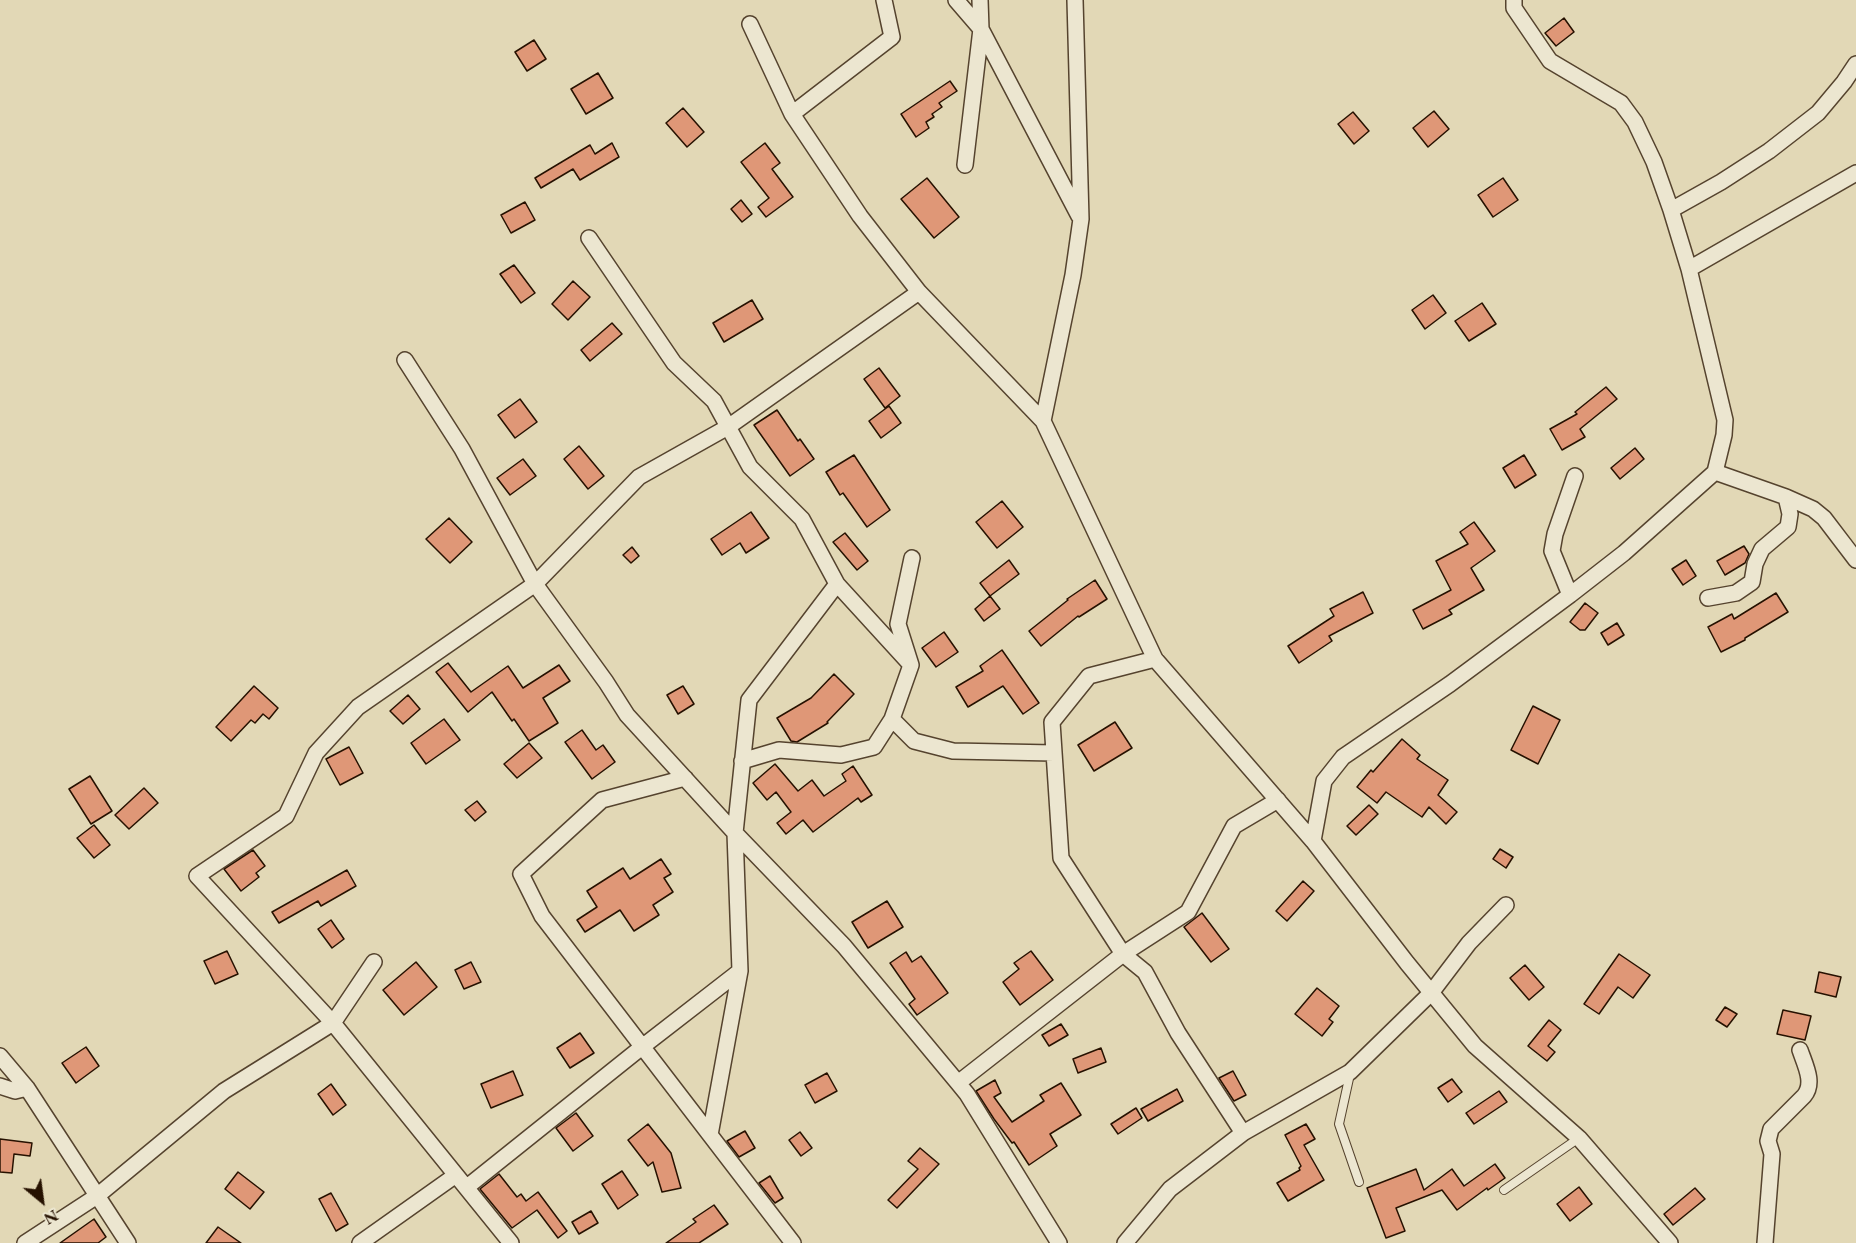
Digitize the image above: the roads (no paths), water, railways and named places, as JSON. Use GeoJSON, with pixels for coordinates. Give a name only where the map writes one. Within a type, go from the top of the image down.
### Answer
{"type":"FeatureCollection","features":[{"type":"Feature","properties":{"kind":"street"},"geometry":{"type":"LineString","coordinates":[[792,114],[892,38],[884,0]]}},
{"type":"Feature","properties":{"kind":"street"},"geometry":{"type":"LineString","coordinates":[[956,0],[981,29],[1081,219]]}},
{"type":"Feature","properties":{"kind":"street"},"geometry":{"type":"LineString","coordinates":[[965,165],[981,29],[980,0]]}},
{"type":"Feature","properties":{"kind":"street"},"geometry":{"type":"LineString","coordinates":[[1043,421],[1073,276],[1081,219],[1075,0]]}},
{"type":"Feature","properties":{"kind":"street"},"geometry":{"type":"LineString","coordinates":[[1313,841],[1324,781],[1343,757],[1450,684],[1624,553],[1715,472],[1724,435],[1725,420],[1689,269],[1654,162],[1635,122],[1621,103],[1550,61],[1514,8],[1514,0]]}},
{"type":"Feature","properties":{"kind":"street"},"geometry":{"type":"LineString","coordinates":[[750,24],[792,114],[860,216],[919,292],[1043,421],[1155,659],[1313,841],[1475,1046],[1579,1138],[1670,1243]]}},
{"type":"Feature","properties":{"kind":"street"},"geometry":{"type":"LineString","coordinates":[[1671,210],[1721,182],[1769,151],[1818,113],[1856,64]]}},
{"type":"Feature","properties":{"kind":"street"},"geometry":{"type":"LineString","coordinates":[[1689,269],[1856,173]]}},
{"type":"Feature","properties":{"kind":"street"},"geometry":{"type":"LineString","coordinates":[[588,238],[674,363],[714,401],[750,467],[802,519],[837,584],[910,665]]}},
{"type":"Feature","properties":{"kind":"street"},"geometry":{"type":"LineString","coordinates":[[512,1243],[333,1023],[197,876],[286,816],[316,753],[358,707],[535,584],[639,477],[728,427],[919,292]]}},
{"type":"Feature","properties":{"kind":"street"},"geometry":{"type":"LineString","coordinates":[[405,360],[462,450],[535,584],[627,715],[843,946],[958,1083],[1059,1243]]}},
{"type":"Feature","properties":{"kind":"street"},"geometry":{"type":"LineString","coordinates":[[1715,472],[1813,509],[1824,518],[1856,560]]}},
{"type":"Feature","properties":{"kind":"street"},"geometry":{"type":"LineString","coordinates":[[1570,595],[1552,551],[1555,534],[1575,476]]}},
{"type":"Feature","properties":{"kind":"street"},"geometry":{"type":"LineString","coordinates":[[1708,598],[1736,593],[1752,582],[1755,564],[1762,549],[1788,527],[1790,513],[1786,497]]}},
{"type":"Feature","properties":{"kind":"street"},"geometry":{"type":"LineString","coordinates":[[742,761],[778,750],[841,754],[873,747],[892,719],[910,665],[898,624],[912,558]]}},
{"type":"Feature","properties":{"kind":"street"},"geometry":{"type":"LineString","coordinates":[[710,1135],[740,971],[735,833],[749,700],[837,584]]}},
{"type":"Feature","properties":{"kind":"street"},"geometry":{"type":"LineString","coordinates":[[1155,659],[1089,676],[1052,722],[1061,858],[1123,954],[1145,972],[1178,1033],[1243,1133]]}},
{"type":"Feature","properties":{"kind":"street"},"geometry":{"type":"LineString","coordinates":[[892,719],[915,741],[953,751],[1054,753]]}},
{"type":"Feature","properties":{"kind":"street"},"geometry":{"type":"LineString","coordinates":[[685,778],[602,800],[521,874],[542,916],[792,1243]]}},
{"type":"Feature","properties":{"kind":"street"},"geometry":{"type":"LineString","coordinates":[[958,1083],[1123,954],[1188,912],[1234,826],[1278,800]]}},
{"type":"Feature","properties":{"kind":"street"},"geometry":{"type":"LineString","coordinates":[[1125,1243],[1170,1189],[1243,1133],[1350,1072],[1431,993],[1469,943],[1506,905]]}},
{"type":"Feature","properties":{"kind":"street"},"geometry":{"type":"LineString","coordinates":[[25,1243],[97,1196],[224,1090],[333,1023],[374,962]]}},
{"type":"Feature","properties":{"kind":"street"},"geometry":{"type":"LineString","coordinates":[[466,1187],[740,971]]}},
{"type":"Feature","properties":{"kind":"street"},"geometry":{"type":"LineString","coordinates":[[1765,1243],[1772,1154],[1768,1141],[1771,1128],[1809,1091],[1811,1084],[1800,1050]]}},
{"type":"Feature","properties":{"kind":"street"},"geometry":{"type":"LineString","coordinates":[[0,1056],[27,1088],[128,1243]]}},
{"type":"Feature","properties":{"kind":"street"},"geometry":{"type":"LineString","coordinates":[[0,1086],[15,1091],[27,1088]]}},
{"type":"Feature","properties":{"kind":"street"},"geometry":{"type":"LineString","coordinates":[[360,1243],[456,1174]]}},
{"type":"Feature","properties":{"kind":"lane"},"geometry":{"type":"LineString","coordinates":[[1350,1072],[1339,1124],[1359,1182]]}},
{"type":"Feature","properties":{"kind":"lane"},"geometry":{"type":"LineString","coordinates":[[1504,1190],[1579,1138]]}}]}
